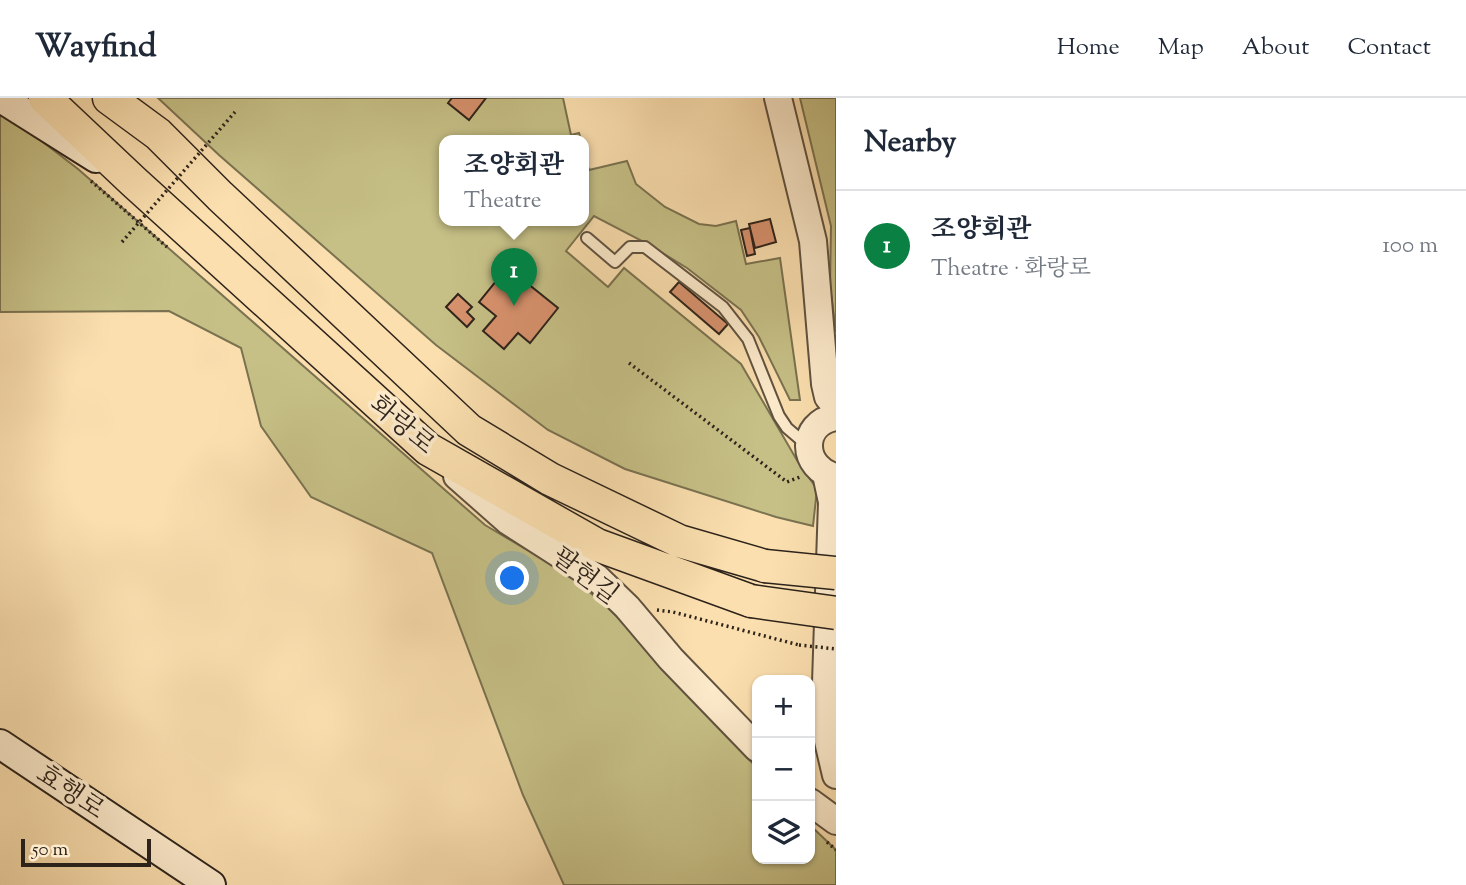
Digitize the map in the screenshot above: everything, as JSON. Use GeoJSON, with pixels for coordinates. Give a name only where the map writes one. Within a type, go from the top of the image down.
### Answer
{"type":"FeatureCollection","features":[{"type":"Feature","properties":{"kind":"main road"},"geometry":{"type":"LineString","coordinates":[[1,98],[134,182]]}},
{"type":"Feature","properties":{"kind":"main road","name":"화랑로"},"geometry":{"type":"LineString","coordinates":[[109,98],[158,134],[220,196],[470,430],[550,479],[668,536],[765,566],[833,577]]}},
{"type":"Feature","properties":{"kind":"main road"},"geometry":{"type":"LineString","coordinates":[[126,98],[158,134]]}},
{"type":"Feature","properties":{"kind":"main road","name":"화랑로"},"geometry":{"type":"LineString","coordinates":[[47,100],[428,449],[597,545],[751,601],[836,612]]}},
{"type":"Feature","properties":{"kind":"main road","name":"효행로"},"geometry":{"type":"LineString","coordinates":[[0,744],[211,885]]}},
{"type":"Feature","properties":{"kind":"street"},"geometry":{"type":"LineString","coordinates":[[778,98],[813,242],[830,395],[812,432],[826,476],[833,577],[825,712],[836,775]]}},
{"type":"Feature","properties":{"kind":"street","name":"팔현길"},"geometry":{"type":"LineString","coordinates":[[428,449],[508,521],[597,578],[752,743]]}},
{"type":"Feature","properties":{"kind":"street"},"geometry":{"type":"LineString","coordinates":[[815,806],[836,821]]}},
{"type":"Feature","properties":{"kind":"lane"},"geometry":{"type":"LineString","coordinates":[[587,238],[615,262],[630,247],[645,247],[723,307],[748,339],[779,416],[826,476]]}},
{"type":"Feature","properties":{"kind":"path"},"geometry":{"type":"LineString","coordinates":[[122,242],[235,112]]}},
{"type":"Feature","properties":{"kind":"path"},"geometry":{"type":"LineString","coordinates":[[629,363],[788,482],[826,476]]}},
{"type":"Feature","properties":{"kind":"path"},"geometry":{"type":"LineString","coordinates":[[627,607],[673,612],[799,645],[836,649]]}},
{"type":"Feature","properties":{"kind":"shaded area"},"geometry":{"type":"Polygon","coordinates":[[[158,98],[563,98],[571,135],[439,135],[439,226],[586,226],[566,251],[608,287],[624,268],[741,364],[798,462],[817,489],[813,526],[776,517],[625,469],[548,430],[436,345],[158,98]]]}},
{"type":"Feature","properties":{"kind":"shaded area"},"geometry":{"type":"Polygon","coordinates":[[[800,98],[836,98],[836,332],[830,287],[831,226],[800,98]]]}},
{"type":"Feature","properties":{"kind":"shaded area"},"geometry":{"type":"Polygon","coordinates":[[[0,109],[78,169],[485,525],[566,573],[609,608],[752,763],[752,864],[815,864],[815,830],[836,850],[836,885],[564,885],[523,795],[432,553],[311,497],[261,426],[241,348],[169,311],[0,312],[0,109]]]}},
{"type":"Feature","properties":{"kind":"shaded area"},"geometry":{"type":"Polygon","coordinates":[[[627,161],[636,184],[665,207],[699,224],[716,226],[736,221],[746,264],[780,258],[800,400],[790,400],[759,337],[741,310],[687,268],[594,216],[589,222],[589,170],[627,161]]]}},
{"type":"Feature","properties":{"kind":"building"},"geometry":{"type":"Polygon","coordinates":[[[452,98],[486,98],[469,120],[448,103],[452,98]]]}},
{"type":"Feature","properties":{"kind":"building"},"geometry":{"type":"Polygon","coordinates":[[[770,219],[776,242],[755,248],[749,224],[770,219]]]}},
{"type":"Feature","properties":{"kind":"building"},"geometry":{"type":"Polygon","coordinates":[[[750,228],[755,254],[747,256],[741,230],[750,228]]]}},
{"type":"Feature","properties":{"kind":"building"},"geometry":{"type":"Polygon","coordinates":[[[510,264],[524,276],[522,279],[558,308],[530,343],[518,333],[504,349],[483,331],[496,316],[479,302],[510,264]]]}},
{"type":"Feature","properties":{"kind":"building"},"geometry":{"type":"Polygon","coordinates":[[[679,282],[728,324],[719,334],[670,292],[679,282]]]}},
{"type":"Feature","properties":{"kind":"building"},"geometry":{"type":"Polygon","coordinates":[[[458,294],[472,307],[467,312],[474,319],[467,327],[446,307],[458,294]]]}},
{"type":"Feature","properties":{"kind":"place","name":"조양회관"},"geometry":{"type":"Point","coordinates":[514,306]}}]}
